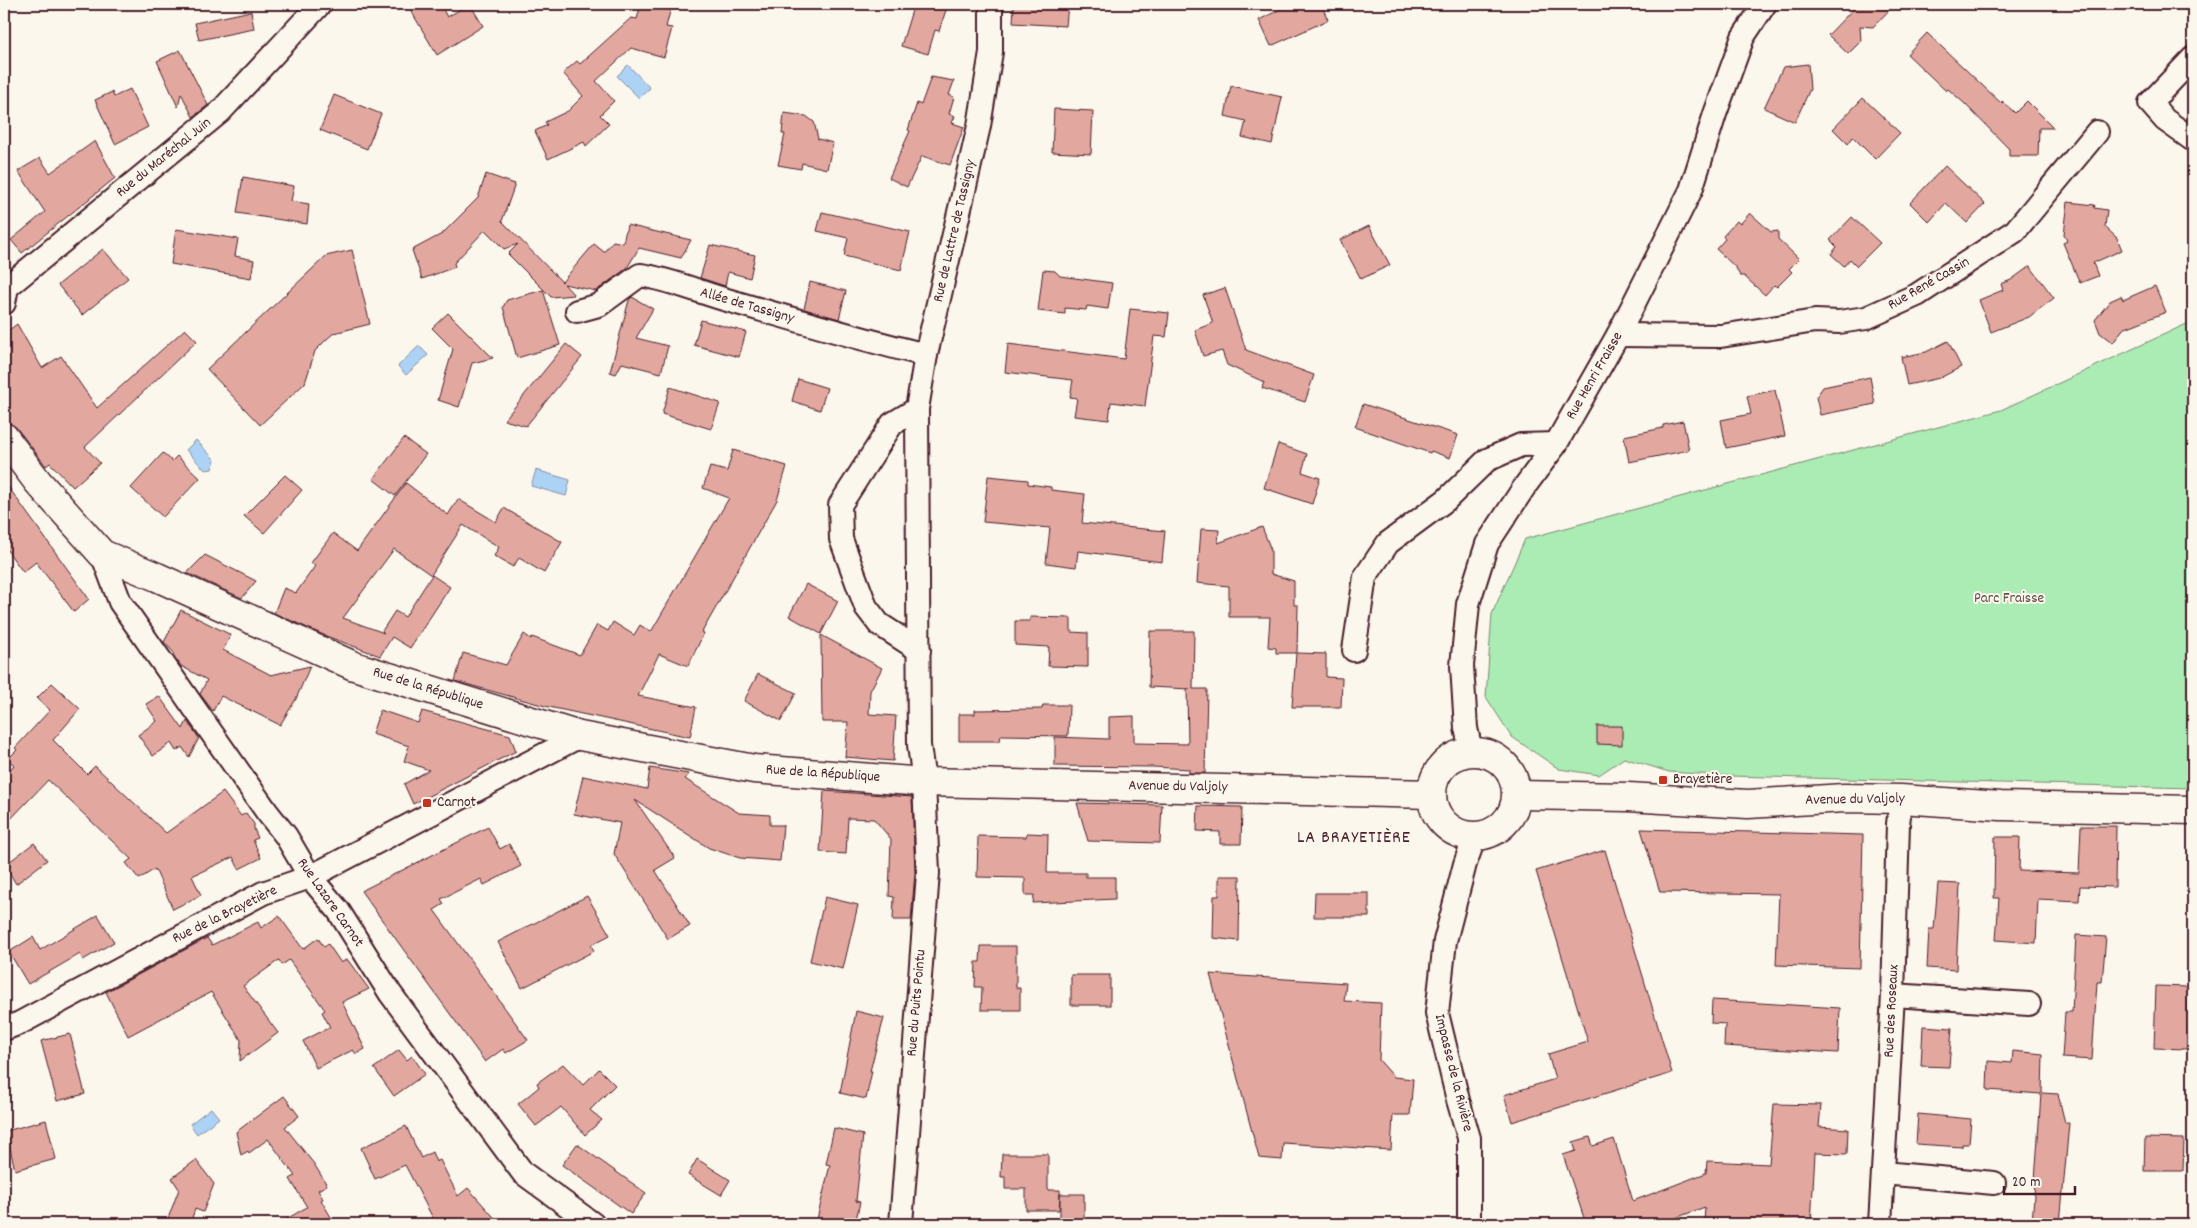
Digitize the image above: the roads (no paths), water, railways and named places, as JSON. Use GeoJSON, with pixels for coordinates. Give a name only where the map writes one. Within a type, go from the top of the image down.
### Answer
{"type":"FeatureCollection","features":[{"type":"Feature","properties":{"kind":"main road","name":"Rue de la République"},"geometry":{"type":"LineString","coordinates":[[4,437],[38,482],[102,554],[354,666],[580,736],[754,769],[924,782]]}},
{"type":"Feature","properties":{"kind":"main road"},"geometry":{"type":"LineString","coordinates":[[1471,752],[1486,753],[1499,760],[1509,770],[1515,784],[1517,796],[1507,821],[1492,832],[1474,836],[1461,834],[1444,824],[1434,807],[1432,794],[1434,781],[1439,770],[1459,754],[1471,752]]}},
{"type":"Feature","properties":{"kind":"main road","name":"Avenue du Valjoly"},"geometry":{"type":"LineString","coordinates":[[924,782],[1432,794]]}},
{"type":"Feature","properties":{"kind":"main road","name":"Avenue du Valjoly"},"geometry":{"type":"LineString","coordinates":[[1517,796],[1628,797],[1748,804],[1844,798],[1901,799],[2001,806],[2193,810]]}},
{"type":"Feature","properties":{"kind":"street","name":"Rue du Maréchal Juin"},"geometry":{"type":"LineString","coordinates":[[5,291],[220,112],[320,4]]}},
{"type":"Feature","properties":{"kind":"street","name":"Rue de Lattre de Tassigny"},"geometry":{"type":"LineString","coordinates":[[924,782],[919,745],[916,409],[926,355],[979,126],[991,52],[991,4]]}},
{"type":"Feature","properties":{"kind":"street","name":"Rue Henri Fraisse"},"geometry":{"type":"LineString","coordinates":[[1471,752],[1466,728],[1462,666],[1468,604],[1486,544],[1556,444],[1618,335],[1691,190],[1743,37],[1765,4]]}},
{"type":"Feature","properties":{"kind":"street"},"geometry":{"type":"LineString","coordinates":[[2193,58],[2150,103],[2165,120],[2193,140]]}},
{"type":"Feature","properties":{"kind":"street","name":"Rue René Cassin"},"geometry":{"type":"LineString","coordinates":[[1618,335],[1721,336],[1815,321],[1839,322],[1866,318],[1917,294],[2015,232],[2097,132]]}},
{"type":"Feature","properties":{"kind":"street","name":"Allée de Tassigny"},"geometry":{"type":"LineString","coordinates":[[577,311],[598,305],[640,275],[871,342],[926,355]]}},
{"type":"Feature","properties":{"kind":"street"},"geometry":{"type":"LineString","coordinates":[[916,409],[892,424],[840,504],[841,539],[866,607],[879,624],[919,650]]}},
{"type":"Feature","properties":{"kind":"street"},"geometry":{"type":"LineString","coordinates":[[1354,650],[1365,577],[1388,543],[1446,500],[1487,460],[1521,445],[1556,444]]}},
{"type":"Feature","properties":{"kind":"street","name":"Rue Lazare Carnot"},"geometry":{"type":"LineString","coordinates":[[102,554],[120,602],[266,812],[286,836],[310,877],[338,910],[390,993],[523,1173],[593,1224]]}},
{"type":"Feature","properties":{"kind":"street","name":"Rue de la Brayetière"},"geometry":{"type":"LineString","coordinates":[[4,1029],[20,1023],[263,893],[310,877],[580,736]]}},
{"type":"Feature","properties":{"kind":"street","name":"Rue du Puits Pointu"},"geometry":{"type":"LineString","coordinates":[[901,1224],[928,873],[924,782]]}},
{"type":"Feature","properties":{"kind":"street","name":"Rue des Roseaux"},"geometry":{"type":"LineString","coordinates":[[1880,1224],[1893,995],[1898,824],[1901,799]]}},
{"type":"Feature","properties":{"kind":"street","name":"Impasse de la Rivière"},"geometry":{"type":"LineString","coordinates":[[1468,1224],[1469,1138],[1437,1013],[1445,941],[1474,836]]}},
{"type":"Feature","properties":{"kind":"street"},"geometry":{"type":"LineString","coordinates":[[1893,995],[2029,1004]]}},
{"type":"Feature","properties":{"kind":"street"},"geometry":{"type":"LineString","coordinates":[[1883,1173],[1994,1183]]}},
{"type":"Feature","properties":{"kind":"water"},"geometry":{"type":"Polygon","coordinates":[[[628,65],[650,88],[639,98],[617,76],[628,65]]]}},
{"type":"Feature","properties":{"kind":"water"},"geometry":{"type":"Polygon","coordinates":[[[419,346],[428,355],[406,375],[398,366],[419,346]]]}},
{"type":"Feature","properties":{"kind":"water"},"geometry":{"type":"Polygon","coordinates":[[[196,440],[215,460],[212,469],[205,470],[186,450],[196,440]]]}},
{"type":"Feature","properties":{"kind":"water"},"geometry":{"type":"Polygon","coordinates":[[[536,470],[570,480],[566,496],[531,486],[536,470]]]}},
{"type":"Feature","properties":{"kind":"water"},"geometry":{"type":"Polygon","coordinates":[[[211,1108],[219,1118],[197,1134],[190,1124],[211,1108]]]}},
{"type":"Feature","properties":{"kind":"place","name":"Brayetière"},"geometry":{"type":"Point","coordinates":[1663,780]}},
{"type":"Feature","properties":{"kind":"place","name":"Carnot"},"geometry":{"type":"Point","coordinates":[427,803]}},
{"type":"Feature","properties":{"kind":"district","name":"LA BRAYETIÈRE"},"geometry":{"type":"Point","coordinates":[1354,838]}},
{"type":"Feature","properties":{"kind":"park label","name":"Parc Fraisse"},"geometry":{"type":"Point","coordinates":[2009,599]}}]}
